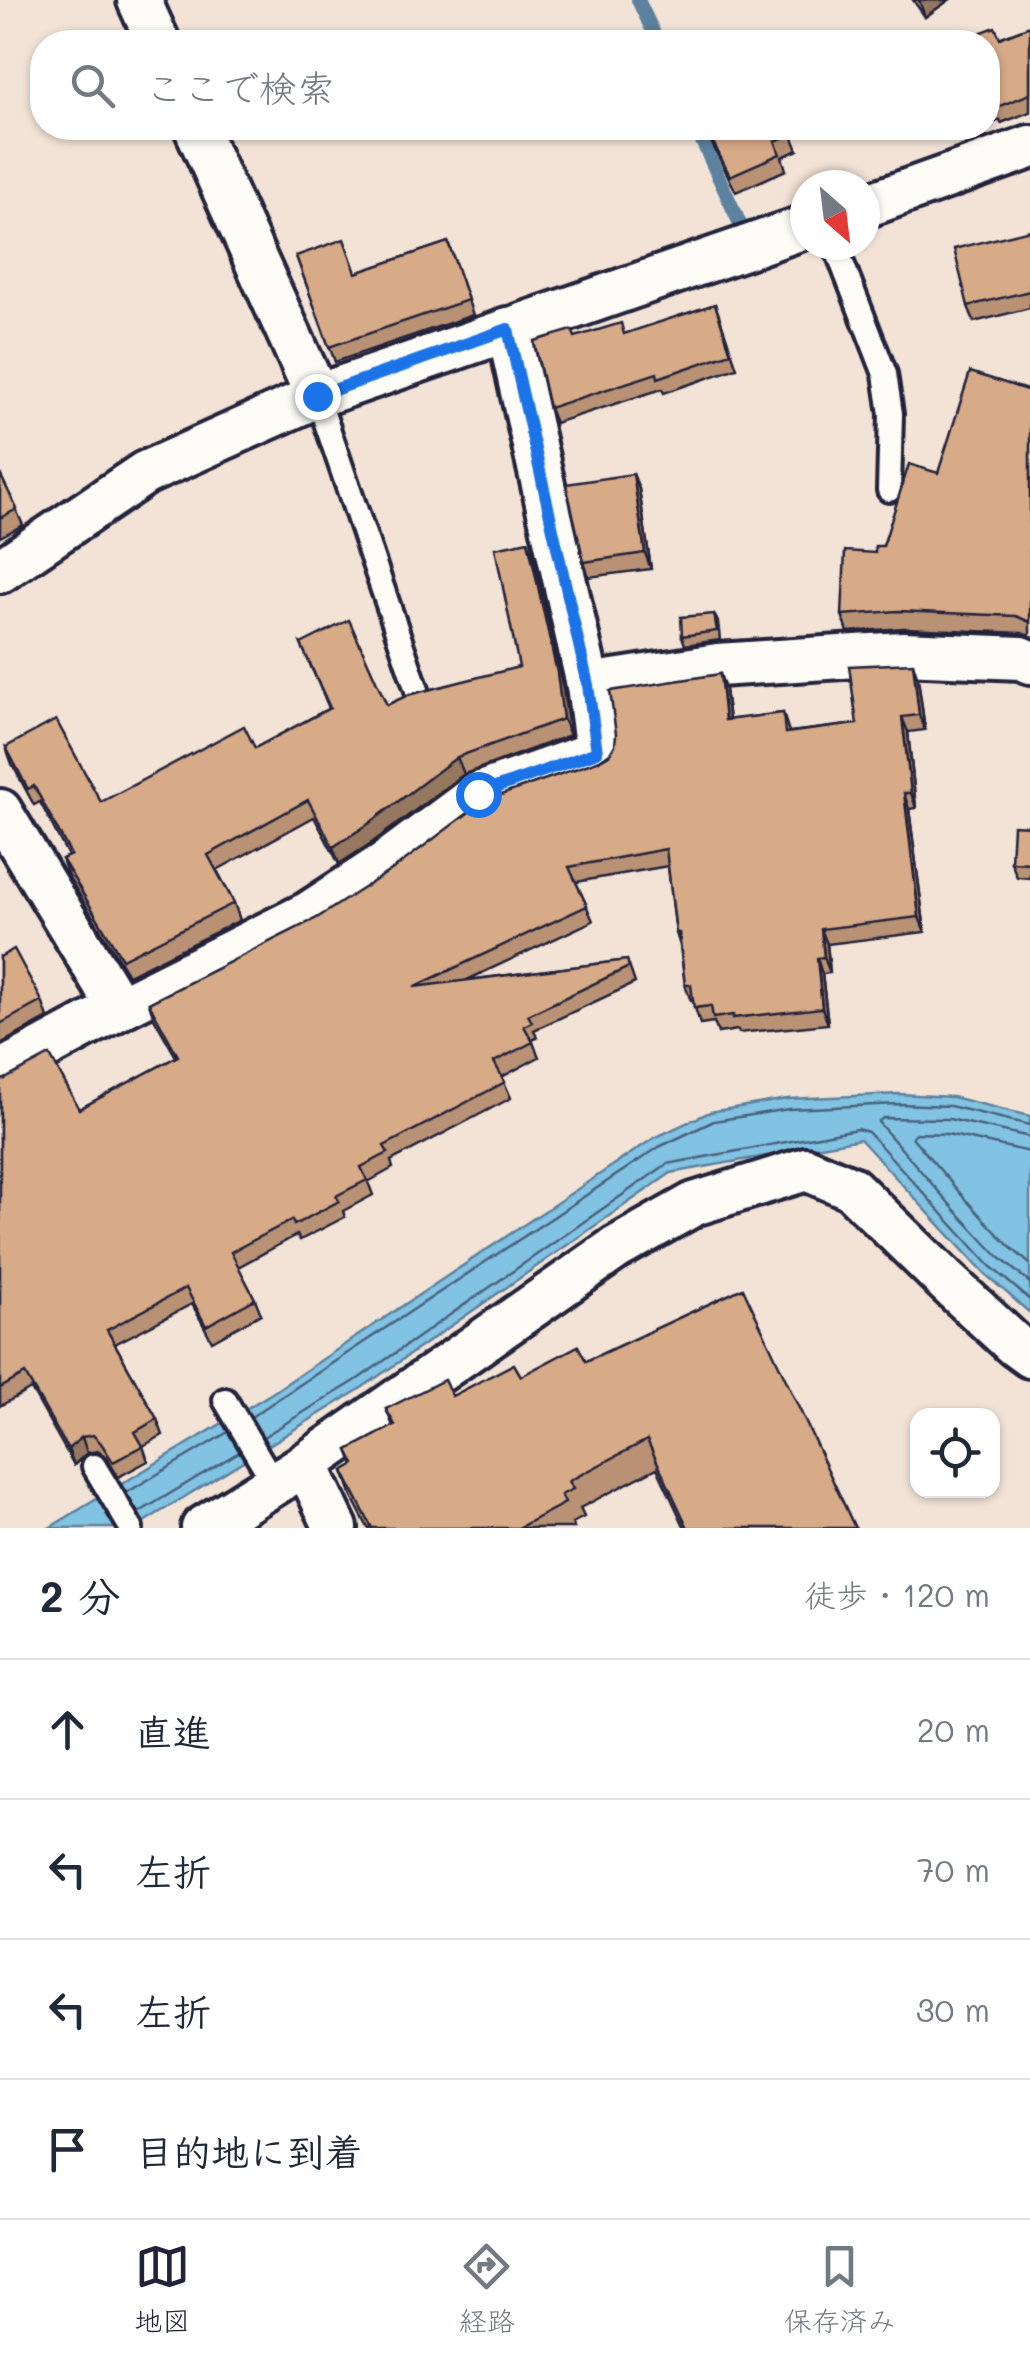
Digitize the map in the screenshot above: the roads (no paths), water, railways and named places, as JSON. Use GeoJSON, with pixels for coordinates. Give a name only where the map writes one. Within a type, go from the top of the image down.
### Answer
{"type":"FeatureCollection","features":[{"type":"Feature","properties":{"kind":"street"},"geometry":{"type":"LineString","coordinates":[[138,0],[152,30]]}},
{"type":"Feature","properties":{"kind":"street"},"geometry":{"type":"LineString","coordinates":[[201,140],[317,396]]}},
{"type":"Feature","properties":{"kind":"street"},"geometry":{"type":"LineString","coordinates":[[880,201],[1030,149]]}},
{"type":"Feature","properties":{"kind":"street"},"geometry":{"type":"LineString","coordinates":[[0,570],[144,473],[317,396],[790,232]]}},
{"type":"Feature","properties":{"kind":"street"},"geometry":{"type":"LineString","coordinates":[[0,1072],[118,1008],[310,913],[478,794],[597,752],[588,685],[508,329]]}},
{"type":"Feature","properties":{"kind":"street"},"geometry":{"type":"LineString","coordinates":[[588,685],[718,665],[1027,649]]}},
{"type":"Feature","properties":{"kind":"street"},"geometry":{"type":"LineString","coordinates":[[0,810],[118,1008]]}},
{"type":"Feature","properties":{"kind":"street"},"geometry":{"type":"LineString","coordinates":[[203,1528],[616,1248],[694,1204],[806,1169],[851,1188],[1030,1356]]}},
{"type":"Feature","properties":{"kind":"street"},"geometry":{"type":"LineString","coordinates":[[282,1471],[336,1528]]}},
{"type":"Feature","properties":{"kind":"lane"},"geometry":{"type":"LineString","coordinates":[[841,260],[885,374],[891,414],[889,490]]}},
{"type":"Feature","properties":{"kind":"lane"},"geometry":{"type":"LineString","coordinates":[[317,396],[418,692]]}},
{"type":"Feature","properties":{"kind":"lane"},"geometry":{"type":"LineString","coordinates":[[228,1405],[282,1471]]}},
{"type":"Feature","properties":{"kind":"lane"},"geometry":{"type":"LineString","coordinates":[[94,1466],[131,1528]]}},
{"type":"Feature","properties":{"kind":"water"},"geometry":{"type":"Polygon","coordinates":[[[899,1094],[952,1097],[1030,1116],[1030,1313],[984,1273],[860,1139],[671,1173],[360,1389],[134,1528],[49,1528],[272,1393],[654,1138],[710,1112],[787,1099],[899,1094]]]}},
{"type":"Feature","properties":{"kind":"waterway"},"geometry":{"type":"LineString","coordinates":[[638,0],[652,30]]}},
{"type":"Feature","properties":{"kind":"waterway"},"geometry":{"type":"LineString","coordinates":[[702,140],[741,226]]}}]}
